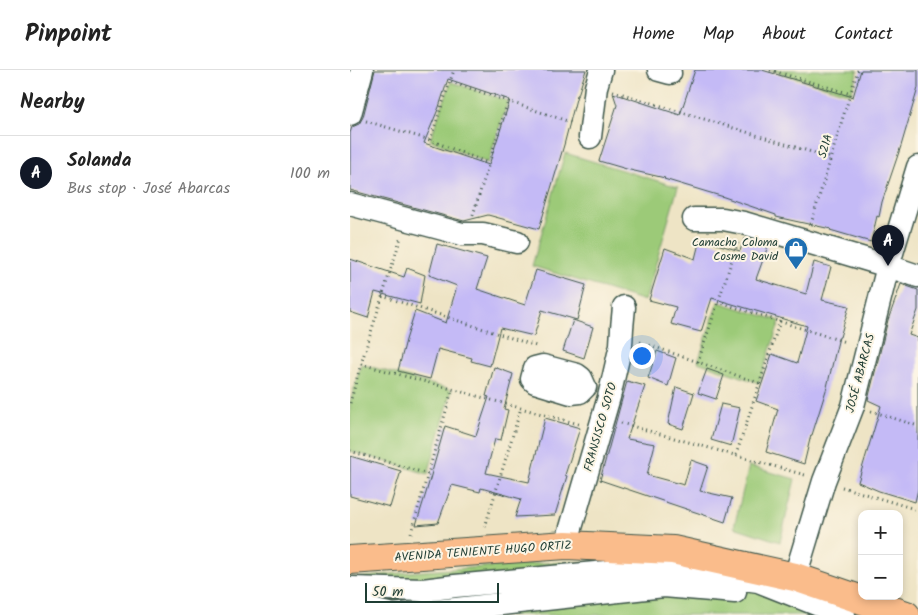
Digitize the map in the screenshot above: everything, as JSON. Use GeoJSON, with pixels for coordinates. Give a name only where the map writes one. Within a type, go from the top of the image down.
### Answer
{"type":"FeatureCollection","features":[{"type":"Feature","properties":{"kind":"main road","name":"AVENIDA TENIENTE HUGO ORTIZ"},"geometry":{"type":"LineString","coordinates":[[350,560],[566,545],[673,550],[795,577],[906,615]]}},
{"type":"Feature","properties":{"kind":"street"},"geometry":{"type":"LineString","coordinates":[[354,116],[362,70]]}},
{"type":"Feature","properties":{"kind":"street"},"geometry":{"type":"LineString","coordinates":[[590,137],[596,87],[606,80]]}},
{"type":"Feature","properties":{"kind":"street","name":"JOSÉ ABARCAS"},"geometry":{"type":"LineString","coordinates":[[795,577],[824,481],[853,406],[888,266],[918,167]]}},
{"type":"Feature","properties":{"kind":"street"},"geometry":{"type":"LineString","coordinates":[[350,204],[462,234],[483,234],[517,242]]}},
{"type":"Feature","properties":{"kind":"street"},"geometry":{"type":"LineString","coordinates":[[694,219],[722,219],[744,223],[918,276]]}},
{"type":"Feature","properties":{"kind":"street","name":"FRANSISCO SOTO"},"geometry":{"type":"LineString","coordinates":[[566,545],[600,414],[621,345],[624,307]]}},
{"type":"Feature","properties":{"kind":"street"},"geometry":{"type":"LineString","coordinates":[[585,387],[600,414]]}},
{"type":"Feature","properties":{"kind":"street"},"geometry":{"type":"LineString","coordinates":[[350,588],[423,590],[662,567],[758,582],[843,615]]}},
{"type":"Feature","properties":{"kind":"street"},"geometry":{"type":"LineString","coordinates":[[350,606],[393,614],[456,609],[664,586],[759,594],[843,615]]}},
{"type":"Feature","properties":{"kind":"path"},"geometry":{"type":"LineString","coordinates":[[430,140],[454,70]]}},
{"type":"Feature","properties":{"kind":"path"},"geometry":{"type":"LineString","coordinates":[[770,70],[851,94]]}},
{"type":"Feature","properties":{"kind":"path","name":"S21A"},"geometry":{"type":"LineString","coordinates":[[810,227],[858,70]]}},
{"type":"Feature","properties":{"kind":"path"},"geometry":{"type":"LineString","coordinates":[[606,80],[831,158]]}},
{"type":"Feature","properties":{"kind":"path"},"geometry":{"type":"LineString","coordinates":[[450,82],[574,123]]}},
{"type":"Feature","properties":{"kind":"path"},"geometry":{"type":"LineString","coordinates":[[470,222],[508,101]]}},
{"type":"Feature","properties":{"kind":"path"},"geometry":{"type":"LineString","coordinates":[[354,116],[430,140],[488,163]]}},
{"type":"Feature","properties":{"kind":"path"},"geometry":{"type":"LineString","coordinates":[[350,404],[403,230]]}},
{"type":"Feature","properties":{"kind":"path"},"geometry":{"type":"LineString","coordinates":[[698,362],[740,238]]}},
{"type":"Feature","properties":{"kind":"path"},"geometry":{"type":"LineString","coordinates":[[382,296],[538,347]]}},
{"type":"Feature","properties":{"kind":"path"},"geometry":{"type":"LineString","coordinates":[[718,302],[845,342]]}},
{"type":"Feature","properties":{"kind":"path"},"geometry":{"type":"LineString","coordinates":[[736,456],[780,321]]}},
{"type":"Feature","properties":{"kind":"path"},"geometry":{"type":"LineString","coordinates":[[634,340],[760,383]]}},
{"type":"Feature","properties":{"kind":"path"},"geometry":{"type":"LineString","coordinates":[[361,364],[521,408],[600,414],[918,510]]}},
{"type":"Feature","properties":{"kind":"path"},"geometry":{"type":"LineString","coordinates":[[410,535],[452,390]]}},
{"type":"Feature","properties":{"kind":"path"},"geometry":{"type":"LineString","coordinates":[[853,406],[918,426]]}},
{"type":"Feature","properties":{"kind":"path"},"geometry":{"type":"LineString","coordinates":[[485,527],[521,408]]}},
{"type":"Feature","properties":{"kind":"path"},"geometry":{"type":"LineString","coordinates":[[350,451],[428,474]]}},
{"type":"Feature","properties":{"kind":"green space"},"geometry":{"type":"Polygon","coordinates":[[[770,70],[858,70],[851,94],[770,70]]]}},
{"type":"Feature","properties":{"kind":"green space"},"geometry":{"type":"Polygon","coordinates":[[[451,82],[508,101],[488,163],[430,140],[451,82]]]}},
{"type":"Feature","properties":{"kind":"green space"},"geometry":{"type":"Polygon","coordinates":[[[565,153],[678,187],[645,301],[532,266],[565,153]]]}},
{"type":"Feature","properties":{"kind":"green space"},"geometry":{"type":"Polygon","coordinates":[[[718,302],[780,321],[759,383],[698,362],[718,302]]]}},
{"type":"Feature","properties":{"kind":"green space"},"geometry":{"type":"Polygon","coordinates":[[[361,364],[452,390],[428,474],[350,451],[350,403],[361,364]]]}},
{"type":"Feature","properties":{"kind":"green space"},"geometry":{"type":"Polygon","coordinates":[[[749,466],[795,479],[780,542],[734,527],[749,466]]]}},
{"type":"Feature","properties":{"kind":"green space"},"geometry":{"type":"Polygon","coordinates":[[[667,562],[831,615],[350,615],[350,579],[410,572],[544,563],[667,562]]]}},
{"type":"Feature","properties":{"kind":"building"},"geometry":{"type":"Polygon","coordinates":[[[375,70],[586,70],[577,95],[539,229],[488,215],[464,221],[350,190],[350,133],[352,127],[359,124],[363,117],[375,70]],[[448,79],[424,143],[489,165],[510,100],[448,79]]]}},
{"type":"Feature","properties":{"kind":"building"},"geometry":{"type":"Polygon","coordinates":[[[695,70],[762,70],[853,97],[861,70],[918,70],[918,88],[879,217],[877,216],[871,242],[831,229],[776,217],[776,215],[665,178],[599,161],[617,105],[613,93],[680,115],[695,70]]]}},
{"type":"Feature","properties":{"kind":"building"},"geometry":{"type":"Polygon","coordinates":[[[700,239],[740,251],[744,239],[768,246],[756,279],[806,294],[814,262],[831,267],[822,300],[849,306],[804,464],[766,452],[778,409],[756,401],[772,354],[797,363],[807,326],[712,298],[701,332],[671,324],[676,307],[649,300],[665,248],[695,259],[700,239]]]}},
{"type":"Feature","properties":{"kind":"building"},"geometry":{"type":"Polygon","coordinates":[[[437,244],[487,258],[477,289],[525,305],[536,270],[586,285],[577,320],[542,310],[534,336],[500,328],[490,366],[471,361],[472,358],[438,349],[430,379],[398,371],[415,311],[446,323],[457,286],[429,275],[437,244]]]}},
{"type":"Feature","properties":{"kind":"building"},"geometry":{"type":"Polygon","coordinates":[[[350,259],[404,277],[407,268],[425,275],[420,304],[375,292],[368,318],[350,312],[350,259]]]}},
{"type":"Feature","properties":{"kind":"building"},"geometry":{"type":"Polygon","coordinates":[[[901,284],[918,290],[918,310],[909,335],[918,338],[918,489],[915,502],[879,491],[858,482],[881,406],[868,400],[888,320],[901,284]]]}},
{"type":"Feature","properties":{"kind":"building"},"geometry":{"type":"Polygon","coordinates":[[[573,320],[593,327],[584,358],[563,351],[573,320]]]}},
{"type":"Feature","properties":{"kind":"building"},"geometry":{"type":"Polygon","coordinates":[[[657,351],[676,358],[668,386],[648,378],[657,351]]]}},
{"type":"Feature","properties":{"kind":"building"},"geometry":{"type":"Polygon","coordinates":[[[494,367],[513,374],[504,409],[508,410],[501,440],[495,439],[486,473],[529,482],[545,418],[580,428],[555,515],[515,517],[521,499],[481,488],[480,492],[452,485],[438,523],[416,525],[445,426],[476,436],[489,397],[486,396],[494,367]]]}},
{"type":"Feature","properties":{"kind":"building"},"geometry":{"type":"Polygon","coordinates":[[[707,369],[724,375],[716,399],[698,393],[707,369]]]}},
{"type":"Feature","properties":{"kind":"building"},"geometry":{"type":"Polygon","coordinates":[[[627,381],[645,386],[627,439],[655,444],[647,475],[684,485],[691,460],[708,466],[700,491],[732,498],[725,522],[600,480],[627,381]]]}},
{"type":"Feature","properties":{"kind":"building"},"geometry":{"type":"Polygon","coordinates":[[[676,387],[694,393],[683,429],[668,424],[676,387]]]}},
{"type":"Feature","properties":{"kind":"building"},"geometry":{"type":"Polygon","coordinates":[[[721,404],[740,408],[731,446],[711,440],[721,404]]]}},
{"type":"Feature","properties":{"kind":"building"},"geometry":{"type":"Polygon","coordinates":[[[350,456],[401,471],[390,507],[350,496],[350,456]]]}},
{"type":"Feature","properties":{"kind":"place","name":"Solanda"},"geometry":{"type":"Point","coordinates":[888,266]}},
{"type":"Feature","properties":{"kind":"place","name":"Camacho Coloma Cosme David"},"geometry":{"type":"Point","coordinates":[796,270]}}]}
